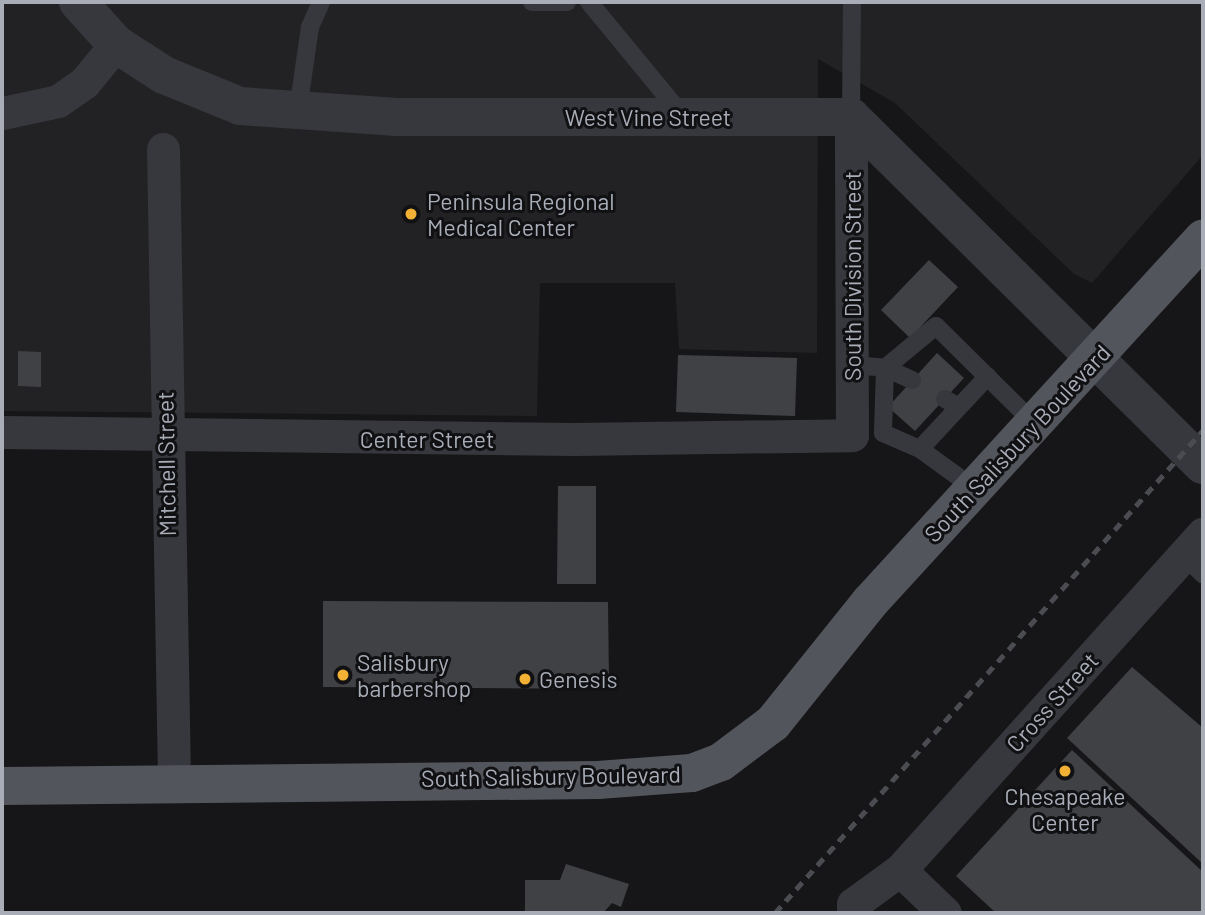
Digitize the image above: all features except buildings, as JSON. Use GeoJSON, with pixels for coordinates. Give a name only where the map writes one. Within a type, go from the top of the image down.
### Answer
{"type":"FeatureCollection","features":[{"type":"Feature","properties":{"kind":"main road","name":"South Salisbury Boulevard"},"geometry":{"type":"LineString","coordinates":[[2,786],[174,780],[598,780],[692,773],[721,762],[773,723],[870,602],[1203,239]]}},
{"type":"Feature","properties":{"kind":"street","name":"West Vine Street"},"geometry":{"type":"LineString","coordinates":[[78,2],[116,44],[201,93],[240,107],[397,117],[850,117]]}},
{"type":"Feature","properties":{"kind":"street"},"geometry":{"type":"LineString","coordinates":[[2,113],[58,101],[84,83],[116,44]]}},
{"type":"Feature","properties":{"kind":"street"},"geometry":{"type":"LineString","coordinates":[[850,117],[1203,465]]}},
{"type":"Feature","properties":{"kind":"street","name":"South Division Street"},"geometry":{"type":"LineString","coordinates":[[850,117],[853,365],[868,434]]}},
{"type":"Feature","properties":{"kind":"street","name":"Mitchell Street"},"geometry":{"type":"LineString","coordinates":[[163,149],[164,437],[174,780]]}},
{"type":"Feature","properties":{"kind":"street","name":"Center Street"},"geometry":{"type":"LineString","coordinates":[[2,432],[164,437],[868,434]]}},
{"type":"Feature","properties":{"kind":"street","name":"Cross Street"},"geometry":{"type":"LineString","coordinates":[[900,870],[1197,554]]}},
{"type":"Feature","properties":{"kind":"street"},"geometry":{"type":"LineString","coordinates":[[853,913],[853,904],[900,870],[945,913]]}},
{"type":"Feature","properties":{"kind":"lane"},"geometry":{"type":"LineString","coordinates":[[298,110],[310,27],[321,2]]}},
{"type":"Feature","properties":{"kind":"lane"},"geometry":{"type":"LineString","coordinates":[[533,2],[567,2]]}},
{"type":"Feature","properties":{"kind":"lane"},"geometry":{"type":"LineString","coordinates":[[589,2],[683,116]]}},
{"type":"Feature","properties":{"kind":"lane"},"geometry":{"type":"LineString","coordinates":[[850,117],[852,2]]}},
{"type":"Feature","properties":{"kind":"lane"},"geometry":{"type":"LineString","coordinates":[[975,489],[920,449],[868,434],[885,368],[936,326],[1035,424]]}},
{"type":"Feature","properties":{"kind":"lane"},"geometry":{"type":"LineString","coordinates":[[853,365],[885,368],[912,380]]}},
{"type":"Feature","properties":{"kind":"lane"},"geometry":{"type":"LineString","coordinates":[[920,449],[952,403],[988,376]]}},
{"type":"Feature","properties":{"kind":"shaded area","name":"Peninsula Regional Medical Center"},"geometry":{"type":"Polygon","coordinates":[[[2,2],[1203,2],[1203,155],[1092,283],[1074,274],[895,103],[818,59],[817,353],[679,349],[675,283],[540,283],[537,416],[2,411],[2,2]]]}},
{"type":"Feature","properties":{"kind":"railway"},"geometry":{"type":"LineString","coordinates":[[775,913],[1203,430]]}},
{"type":"Feature","properties":{"kind":"place","name":"Peninsula Regional Medical Center"},"geometry":{"type":"Point","coordinates":[411,214]}},
{"type":"Feature","properties":{"kind":"place","name":"Salisbury barbershop"},"geometry":{"type":"Point","coordinates":[343,675]}},
{"type":"Feature","properties":{"kind":"place","name":"Genesis"},"geometry":{"type":"Point","coordinates":[525,679]}},
{"type":"Feature","properties":{"kind":"place","name":"Chesapeake Center"},"geometry":{"type":"Point","coordinates":[1065,771]}}]}
